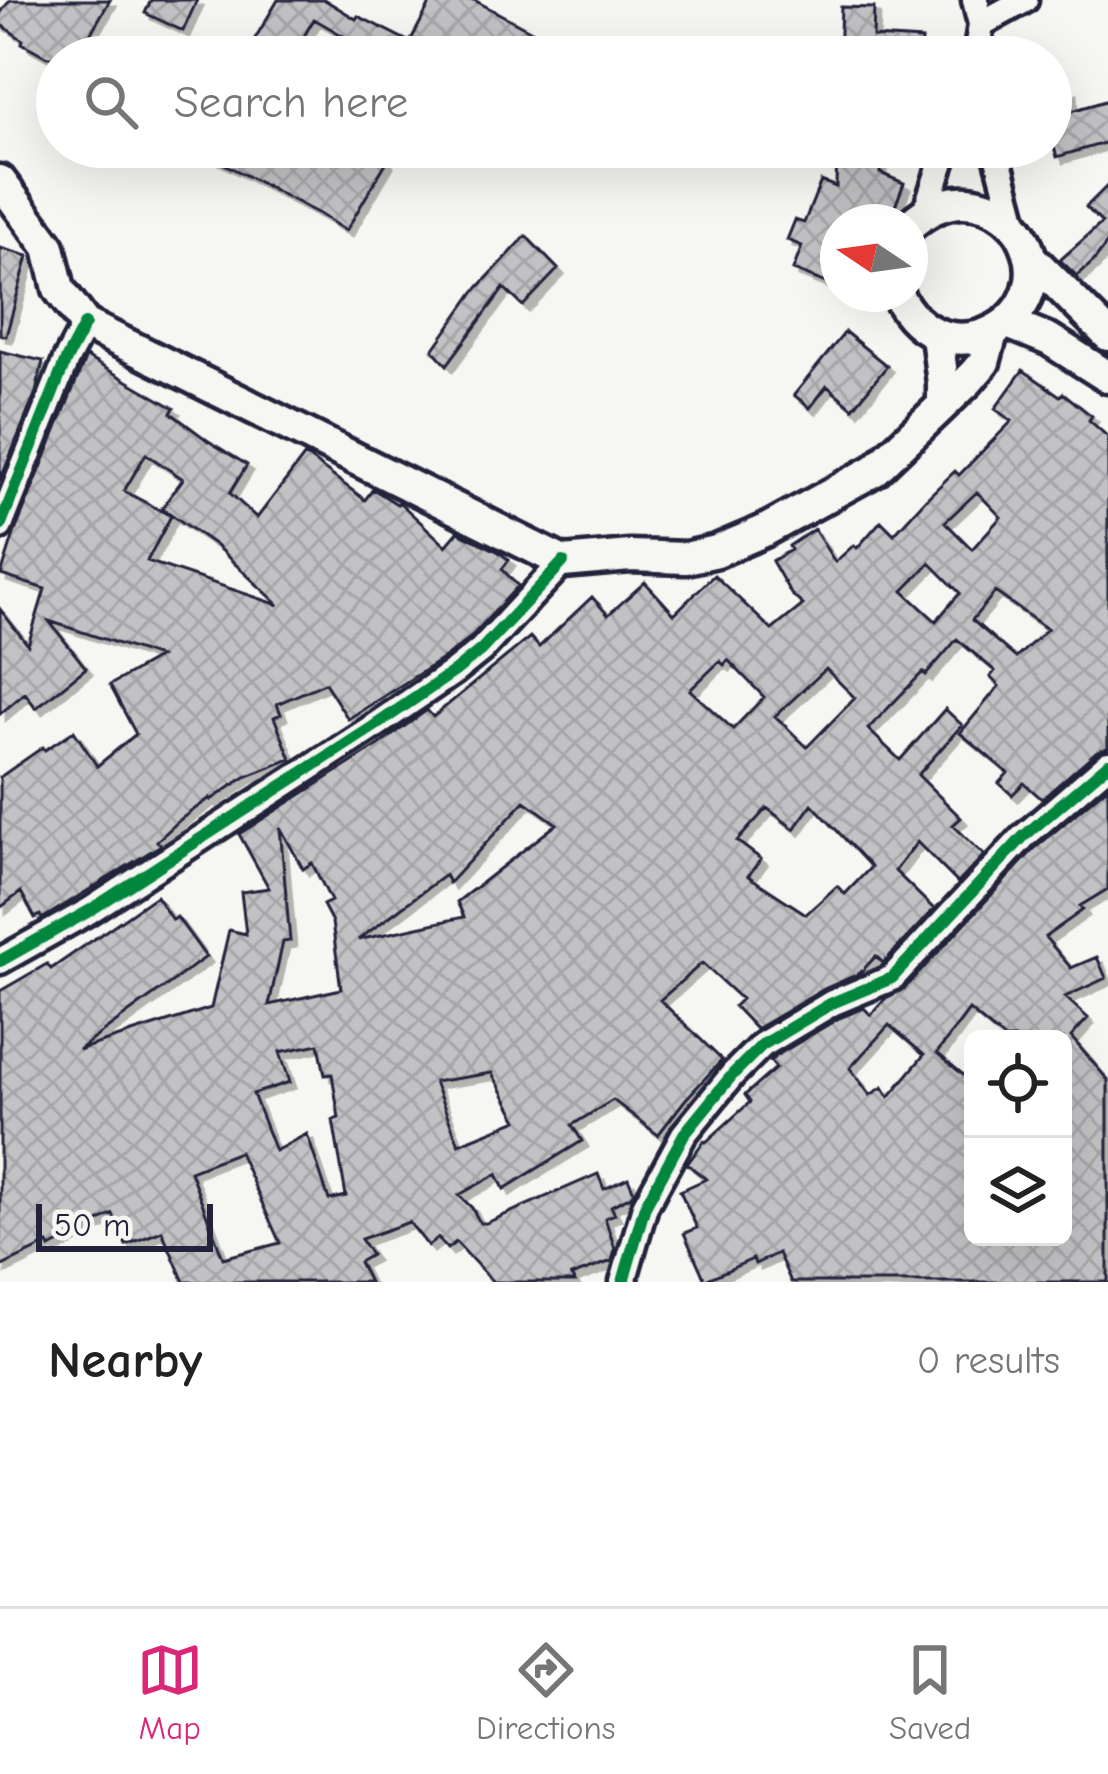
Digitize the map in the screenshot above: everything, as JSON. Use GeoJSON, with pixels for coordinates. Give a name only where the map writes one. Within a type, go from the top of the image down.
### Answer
{"type":"FeatureCollection","features":[{"type":"Feature","properties":{"kind":"main road"},"geometry":{"type":"LineString","coordinates":[[0,181],[49,247],[59,289],[85,324],[563,562],[630,556],[686,558],[717,551],[875,470],[984,362],[1000,328],[1023,304],[1031,258]]}},
{"type":"Feature","properties":{"kind":"main road"},"geometry":{"type":"LineString","coordinates":[[928,213],[948,202],[973,202],[997,210],[1016,226],[1031,258],[1108,335]]}},
{"type":"Feature","properties":{"kind":"main road"},"geometry":{"type":"LineString","coordinates":[[906,312],[937,336],[955,340],[974,339],[1000,328],[1050,340],[1108,377]]}},
{"type":"Feature","properties":{"kind":"main road"},"geometry":{"type":"LineString","coordinates":[[937,336],[943,403]]}},
{"type":"Feature","properties":{"kind":"street"},"geometry":{"type":"LineString","coordinates":[[978,12],[1025,0]]}},
{"type":"Feature","properties":{"kind":"street"},"geometry":{"type":"LineString","coordinates":[[924,204],[938,168]]}},
{"type":"Feature","properties":{"kind":"street"},"geometry":{"type":"LineString","coordinates":[[1001,168],[1016,226]]}},
{"type":"Feature","properties":{"kind":"street"},"geometry":{"type":"LineString","coordinates":[[0,526],[85,324]]}},
{"type":"Feature","properties":{"kind":"street"},"geometry":{"type":"LineString","coordinates":[[0,962],[89,911],[455,671],[481,650],[563,562]]}},
{"type":"Feature","properties":{"kind":"street"},"geometry":{"type":"LineString","coordinates":[[623,1282],[645,1206],[684,1134],[733,1074],[763,1045],[815,1013],[892,978],[1023,837],[1108,764]]}},
{"type":"Feature","properties":{"kind":"building"},"geometry":{"type":"Polygon","coordinates":[[[10,0],[110,0],[89,36],[36,36],[36,51],[0,24],[0,14],[10,0]]]}},
{"type":"Feature","properties":{"kind":"building"},"geometry":{"type":"Polygon","coordinates":[[[151,0],[197,0],[183,31],[145,13],[151,0]]]}},
{"type":"Feature","properties":{"kind":"building"},"geometry":{"type":"Polygon","coordinates":[[[278,0],[325,0],[398,36],[344,36],[314,19],[304,36],[257,36],[278,0]]]}},
{"type":"Feature","properties":{"kind":"building"},"geometry":{"type":"Polygon","coordinates":[[[432,0],[474,0],[541,36],[413,36],[432,0]]]}},
{"type":"Feature","properties":{"kind":"building"},"geometry":{"type":"Polygon","coordinates":[[[841,7],[874,8],[873,36],[840,36],[841,7]]]}},
{"type":"Feature","properties":{"kind":"building"},"geometry":{"type":"Polygon","coordinates":[[[1108,100],[1108,142],[1072,153],[1072,111],[1108,100]]]}},
{"type":"Feature","properties":{"kind":"building"},"geometry":{"type":"Polygon","coordinates":[[[232,168],[383,168],[346,231],[232,168]]]}},
{"type":"Feature","properties":{"kind":"building"},"geometry":{"type":"Polygon","coordinates":[[[836,168],[880,168],[880,173],[904,183],[896,204],[820,204],[820,281],[793,270],[802,246],[787,240],[795,220],[804,223],[821,181],[836,187],[836,168]]]}},
{"type":"Feature","properties":{"kind":"building"},"geometry":{"type":"Polygon","coordinates":[[[1108,185],[1108,242],[1077,276],[1060,260],[1102,223],[1086,207],[1108,185]]]}},
{"type":"Feature","properties":{"kind":"building"},"geometry":{"type":"Polygon","coordinates":[[[526,236],[558,269],[523,306],[504,288],[447,365],[433,350],[474,292],[526,236]]]}},
{"type":"Feature","properties":{"kind":"building"},"geometry":{"type":"Polygon","coordinates":[[[0,248],[28,256],[6,336],[0,335],[0,248]]]}},
{"type":"Feature","properties":{"kind":"building"},"geometry":{"type":"Polygon","coordinates":[[[845,332],[887,366],[853,408],[827,386],[810,408],[794,395],[845,332]]]}},
{"type":"Feature","properties":{"kind":"building"},"geometry":{"type":"Polygon","coordinates":[[[0,351],[43,361],[36,392],[0,481],[0,351]]]}},
{"type":"Feature","properties":{"kind":"building"},"geometry":{"type":"Polygon","coordinates":[[[86,357],[174,408],[171,413],[247,465],[230,493],[257,518],[305,455],[365,500],[373,489],[399,502],[446,546],[458,532],[499,552],[509,560],[502,569],[518,586],[447,656],[348,719],[325,683],[277,704],[281,714],[274,717],[291,759],[245,777],[210,798],[157,841],[161,845],[42,919],[40,915],[35,918],[21,892],[0,908],[0,777],[74,731],[97,766],[136,734],[110,685],[159,657],[49,621],[86,668],[36,708],[25,693],[0,714],[0,609],[28,645],[45,589],[1,575],[86,357]],[[146,454],[124,491],[171,516],[147,561],[279,605],[215,545],[162,508],[183,479],[146,454]]]}},
{"type":"Feature","properties":{"kind":"building"},"geometry":{"type":"Polygon","coordinates":[[[1023,370],[1060,396],[1063,393],[1092,416],[1089,420],[1108,437],[1108,748],[1097,751],[1042,799],[1024,783],[1012,795],[999,783],[1008,773],[960,733],[999,686],[990,677],[995,671],[957,639],[926,675],[923,672],[868,729],[900,760],[945,709],[962,725],[918,775],[961,818],[953,825],[984,855],[958,883],[917,842],[895,871],[934,909],[883,963],[876,956],[860,973],[756,1029],[734,1006],[741,999],[702,963],[660,1000],[722,1060],[658,1135],[613,1100],[572,1125],[582,1141],[504,1189],[497,1174],[459,1195],[480,1223],[486,1223],[598,1174],[604,1189],[628,1178],[634,1192],[611,1206],[615,1214],[605,1218],[615,1249],[612,1261],[571,1276],[575,1282],[493,1282],[456,1242],[447,1249],[438,1238],[428,1246],[409,1222],[361,1239],[371,1255],[359,1262],[369,1282],[184,1282],[162,1231],[126,1245],[113,1214],[50,1248],[48,1244],[0,1267],[0,991],[47,964],[51,969],[156,896],[206,957],[78,1050],[211,1008],[229,930],[246,934],[241,892],[269,888],[239,834],[427,710],[433,717],[530,637],[539,647],[592,597],[608,615],[645,582],[674,614],[714,575],[772,630],[803,605],[772,561],[814,529],[835,562],[854,545],[857,548],[881,521],[894,534],[1012,421],[995,409],[1023,370]],[[977,492],[945,522],[972,549],[1001,517],[977,492]],[[930,563],[903,591],[936,621],[960,593],[930,563]],[[995,592],[972,620],[1016,658],[1047,629],[995,592]],[[728,660],[724,665],[720,661],[690,690],[733,729],[764,697],[728,660]],[[826,669],[775,716],[807,747],[855,698],[826,669]],[[525,801],[449,883],[445,875],[358,940],[464,917],[457,902],[557,824],[525,801]],[[812,804],[794,829],[767,808],[737,841],[761,859],[748,876],[806,914],[837,886],[845,894],[871,867],[812,804]],[[280,827],[290,941],[283,942],[269,1005],[341,989],[332,922],[323,905],[331,901],[312,863],[303,869],[280,827]],[[319,1044],[280,1052],[290,1082],[253,1094],[275,1151],[307,1134],[329,1200],[346,1196],[333,1120],[339,1118],[332,1074],[325,1075],[319,1044]],[[492,1073],[434,1082],[459,1144],[518,1120],[492,1073]],[[239,1152],[190,1171],[223,1258],[280,1243],[239,1152]]]}},
{"type":"Feature","properties":{"kind":"building"},"geometry":{"type":"Polygon","coordinates":[[[1108,786],[1108,889],[1045,937],[1071,968],[1097,957],[1106,978],[1065,997],[1088,1018],[1072,1036],[1072,1030],[993,1030],[969,1010],[937,1053],[964,1076],[964,1246],[1072,1246],[1072,1038],[1108,1080],[1108,1282],[791,1282],[778,1253],[705,1280],[684,1233],[697,1228],[680,1191],[706,1179],[687,1164],[704,1141],[750,1102],[745,1095],[776,1068],[770,1061],[776,1056],[839,1018],[864,1008],[871,1015],[886,998],[904,989],[1034,849],[1108,786]],[[889,1025],[850,1068],[870,1095],[883,1087],[889,1097],[924,1055],[889,1025]]]}},
{"type":"Feature","properties":{"kind":"cycle path"},"geometry":{"type":"LineString","coordinates":[[0,526],[85,324]]}},
{"type":"Feature","properties":{"kind":"cycle path"},"geometry":{"type":"LineString","coordinates":[[0,961],[89,911],[455,671],[481,650],[563,562]]}},
{"type":"Feature","properties":{"kind":"cycle path"},"geometry":{"type":"LineString","coordinates":[[623,1282],[645,1206],[684,1134],[733,1074],[762,1045],[832,1003],[892,978],[1023,837],[1108,764]]}}]}
